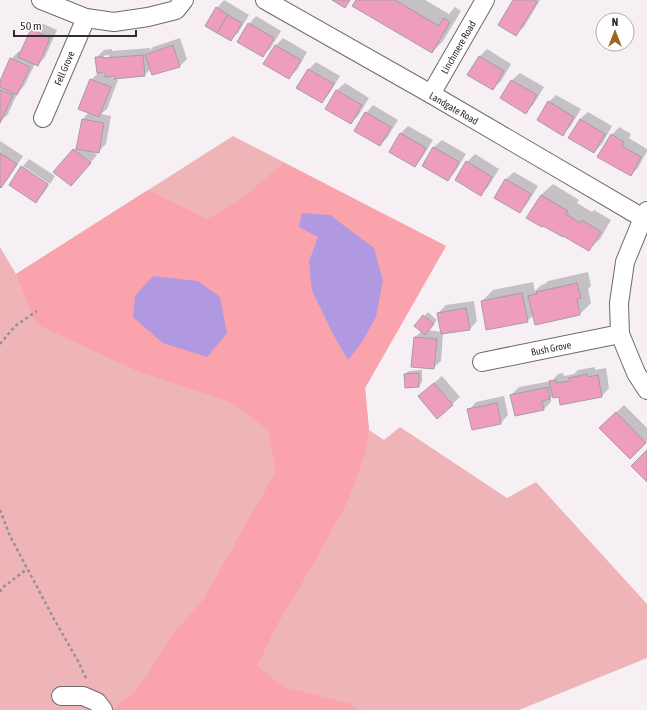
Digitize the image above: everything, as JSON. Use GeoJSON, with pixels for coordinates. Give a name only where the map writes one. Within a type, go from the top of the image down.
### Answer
{"type":"FeatureCollection","features":[{"type":"Feature","properties":{"kind":"street"},"geometry":{"type":"LineString","coordinates":[[41,0],[86,18],[114,22],[148,17],[176,10],[184,0]]}},
{"type":"Feature","properties":{"kind":"street","name":"Landgate Road"},"geometry":{"type":"LineString","coordinates":[[265,0],[645,214]]}},
{"type":"Feature","properties":{"kind":"street","name":"Linchmere Road"},"geometry":{"type":"LineString","coordinates":[[431,94],[485,0]]}},
{"type":"Feature","properties":{"kind":"street","name":"Fell Grove"},"geometry":{"type":"LineString","coordinates":[[43,118],[86,18]]}},
{"type":"Feature","properties":{"kind":"street"},"geometry":{"type":"LineString","coordinates":[[645,214],[625,262],[618,303],[620,334],[636,373],[647,390]]}},
{"type":"Feature","properties":{"kind":"street","name":"Bush Grove"},"geometry":{"type":"LineString","coordinates":[[482,362],[620,334]]}},
{"type":"Feature","properties":{"kind":"street"},"geometry":{"type":"LineString","coordinates":[[61,696],[83,696],[100,706]]}},
{"type":"Feature","properties":{"kind":"path"},"geometry":{"type":"LineString","coordinates":[[0,344],[15,326],[37,311]]}},
{"type":"Feature","properties":{"kind":"path"},"geometry":{"type":"LineString","coordinates":[[0,510],[10,536],[78,661],[100,706]]}},
{"type":"Feature","properties":{"kind":"path"},"geometry":{"type":"LineString","coordinates":[[0,592],[2,588],[27,568]]}},
{"type":"Feature","properties":{"kind":"shaded area"},"geometry":{"type":"Polygon","coordinates":[[[233,136],[446,246],[365,388],[369,430],[384,440],[400,427],[507,498],[536,482],[647,604],[647,658],[519,710],[0,710],[0,247],[16,274],[233,136]]]}},
{"type":"Feature","properties":{"kind":"shaded area"},"geometry":{"type":"Polygon","coordinates":[[[284,163],[446,246],[365,388],[369,430],[365,454],[347,503],[277,625],[257,666],[284,687],[351,704],[357,710],[112,710],[129,697],[145,679],[171,636],[203,600],[276,471],[268,430],[230,402],[139,372],[36,324],[16,274],[148,190],[207,219],[239,201],[284,163]],[[302,214],[318,236],[309,261],[312,291],[335,338],[348,360],[362,341],[376,317],[383,281],[374,248],[330,215],[302,214]]]}},
{"type":"Feature","properties":{"kind":"shaded area"},"geometry":{"type":"Polygon","coordinates":[[[302,213],[330,215],[374,248],[383,281],[376,317],[362,342],[348,360],[335,338],[312,291],[309,261],[318,237],[299,227],[302,213]]]}},
{"type":"Feature","properties":{"kind":"shaded area"},"geometry":{"type":"Polygon","coordinates":[[[153,276],[198,281],[220,297],[227,333],[207,357],[163,343],[133,317],[135,296],[153,276]]]}},
{"type":"Feature","properties":{"kind":"building"},"geometry":{"type":"Polygon","coordinates":[[[332,0],[350,0],[345,8],[332,0]]]}},
{"type":"Feature","properties":{"kind":"building"},"geometry":{"type":"Polygon","coordinates":[[[356,0],[395,0],[439,26],[443,18],[450,22],[432,53],[352,6],[356,0]]]}},
{"type":"Feature","properties":{"kind":"building"},"geometry":{"type":"Polygon","coordinates":[[[513,0],[533,0],[537,2],[516,36],[498,25],[513,0]]]}},
{"type":"Feature","properties":{"kind":"building"},"geometry":{"type":"Polygon","coordinates":[[[216,7],[228,15],[217,33],[205,26],[216,7]]]}},
{"type":"Feature","properties":{"kind":"building"},"geometry":{"type":"Polygon","coordinates":[[[228,15],[242,23],[231,41],[217,33],[228,15]]]}},
{"type":"Feature","properties":{"kind":"building"},"geometry":{"type":"Polygon","coordinates":[[[248,23],[274,38],[263,57],[237,42],[248,23]]]}},
{"type":"Feature","properties":{"kind":"building"},"geometry":{"type":"Polygon","coordinates":[[[31,29],[50,38],[38,66],[18,57],[31,29]]]}},
{"type":"Feature","properties":{"kind":"building"},"geometry":{"type":"Polygon","coordinates":[[[173,45],[180,67],[152,75],[145,55],[173,45]]]}},
{"type":"Feature","properties":{"kind":"building"},"geometry":{"type":"Polygon","coordinates":[[[275,45],[301,60],[289,79],[263,64],[275,45]]]}},
{"type":"Feature","properties":{"kind":"building"},"geometry":{"type":"Polygon","coordinates":[[[143,55],[145,76],[114,79],[114,76],[105,77],[105,73],[97,73],[95,57],[104,58],[143,55]]]}},
{"type":"Feature","properties":{"kind":"building"},"geometry":{"type":"Polygon","coordinates":[[[479,56],[504,71],[493,90],[467,75],[479,56]]]}},
{"type":"Feature","properties":{"kind":"building"},"geometry":{"type":"Polygon","coordinates":[[[10,58],[30,67],[17,95],[0,87],[0,81],[10,58]]]}},
{"type":"Feature","properties":{"kind":"building"},"geometry":{"type":"Polygon","coordinates":[[[308,69],[334,84],[322,103],[296,88],[308,69]]]}},
{"type":"Feature","properties":{"kind":"building"},"geometry":{"type":"Polygon","coordinates":[[[90,79],[111,87],[99,117],[78,109],[90,79]]]}},
{"type":"Feature","properties":{"kind":"building"},"geometry":{"type":"Polygon","coordinates":[[[511,80],[537,95],[526,114],[500,98],[511,80]]]}},
{"type":"Feature","properties":{"kind":"building"},"geometry":{"type":"Polygon","coordinates":[[[0,90],[13,95],[0,123],[0,90]]]}},
{"type":"Feature","properties":{"kind":"building"},"geometry":{"type":"Polygon","coordinates":[[[336,90],[362,105],[351,124],[325,109],[336,90]]]}},
{"type":"Feature","properties":{"kind":"building"},"geometry":{"type":"Polygon","coordinates":[[[548,101],[574,117],[563,136],[537,120],[548,101]]]}},
{"type":"Feature","properties":{"kind":"building"},"geometry":{"type":"Polygon","coordinates":[[[365,112],[391,127],[380,146],[354,131],[365,112]]]}},
{"type":"Feature","properties":{"kind":"building"},"geometry":{"type":"Polygon","coordinates":[[[82,119],[104,123],[99,153],[76,149],[82,119]]]}},
{"type":"Feature","properties":{"kind":"building"},"geometry":{"type":"Polygon","coordinates":[[[580,119],[605,134],[594,153],[568,138],[580,119]]]}},
{"type":"Feature","properties":{"kind":"building"},"geometry":{"type":"Polygon","coordinates":[[[400,133],[426,148],[415,167],[389,152],[400,133]]]}},
{"type":"Feature","properties":{"kind":"building"},"geometry":{"type":"Polygon","coordinates":[[[611,134],[624,142],[622,146],[641,157],[631,176],[597,157],[611,134]]]}},
{"type":"Feature","properties":{"kind":"building"},"geometry":{"type":"Polygon","coordinates":[[[433,147],[459,162],[448,181],[422,166],[433,147]]]}},
{"type":"Feature","properties":{"kind":"building"},"geometry":{"type":"Polygon","coordinates":[[[73,149],[91,163],[71,186],[53,172],[73,149]]]}},
{"type":"Feature","properties":{"kind":"building"},"geometry":{"type":"Polygon","coordinates":[[[0,153],[17,164],[1,188],[0,187],[0,153]]]}},
{"type":"Feature","properties":{"kind":"building"},"geometry":{"type":"Polygon","coordinates":[[[466,161],[492,177],[481,196],[455,180],[466,161]]]}},
{"type":"Feature","properties":{"kind":"building"},"geometry":{"type":"Polygon","coordinates":[[[21,166],[48,184],[36,203],[9,185],[21,166]]]}},
{"type":"Feature","properties":{"kind":"building"},"geometry":{"type":"Polygon","coordinates":[[[505,179],[531,194],[520,213],[494,198],[505,179]]]}},
{"type":"Feature","properties":{"kind":"building"},"geometry":{"type":"Polygon","coordinates":[[[541,195],[568,211],[566,214],[580,223],[582,220],[601,232],[589,251],[563,236],[526,218],[541,195]]]}},
{"type":"Feature","properties":{"kind":"building"},"geometry":{"type":"Polygon","coordinates":[[[577,283],[581,298],[577,299],[580,315],[535,325],[528,296],[537,294],[536,292],[577,283]]]}},
{"type":"Feature","properties":{"kind":"building"},"geometry":{"type":"Polygon","coordinates":[[[522,293],[528,322],[486,330],[481,301],[522,293]]]}},
{"type":"Feature","properties":{"kind":"building"},"geometry":{"type":"Polygon","coordinates":[[[466,308],[470,330],[441,334],[437,313],[466,308]]]}},
{"type":"Feature","properties":{"kind":"building"},"geometry":{"type":"Polygon","coordinates":[[[423,315],[434,324],[425,335],[414,326],[423,315]]]}},
{"type":"Feature","properties":{"kind":"building"},"geometry":{"type":"Polygon","coordinates":[[[414,337],[437,339],[434,369],[411,367],[414,337]]]}},
{"type":"Feature","properties":{"kind":"building"},"geometry":{"type":"Polygon","coordinates":[[[419,373],[419,387],[405,388],[404,374],[419,373]]]}},
{"type":"Feature","properties":{"kind":"building"},"geometry":{"type":"Polygon","coordinates":[[[587,374],[588,377],[598,375],[602,397],[560,405],[559,397],[553,398],[549,381],[556,380],[556,383],[570,381],[569,378],[587,374]]]}},
{"type":"Feature","properties":{"kind":"building"},"geometry":{"type":"Polygon","coordinates":[[[434,383],[453,405],[437,419],[418,396],[434,383]]]}},
{"type":"Feature","properties":{"kind":"building"},"geometry":{"type":"Polygon","coordinates":[[[548,387],[550,399],[542,401],[544,410],[515,416],[510,395],[548,387]]]}},
{"type":"Feature","properties":{"kind":"building"},"geometry":{"type":"Polygon","coordinates":[[[497,403],[501,424],[472,430],[467,409],[497,403]]]}},
{"type":"Feature","properties":{"kind":"building"},"geometry":{"type":"Polygon","coordinates":[[[616,412],[646,443],[630,459],[599,428],[616,412]]]}},
{"type":"Feature","properties":{"kind":"building"},"geometry":{"type":"Polygon","coordinates":[[[647,450],[647,482],[631,466],[647,450]]]}}]}
